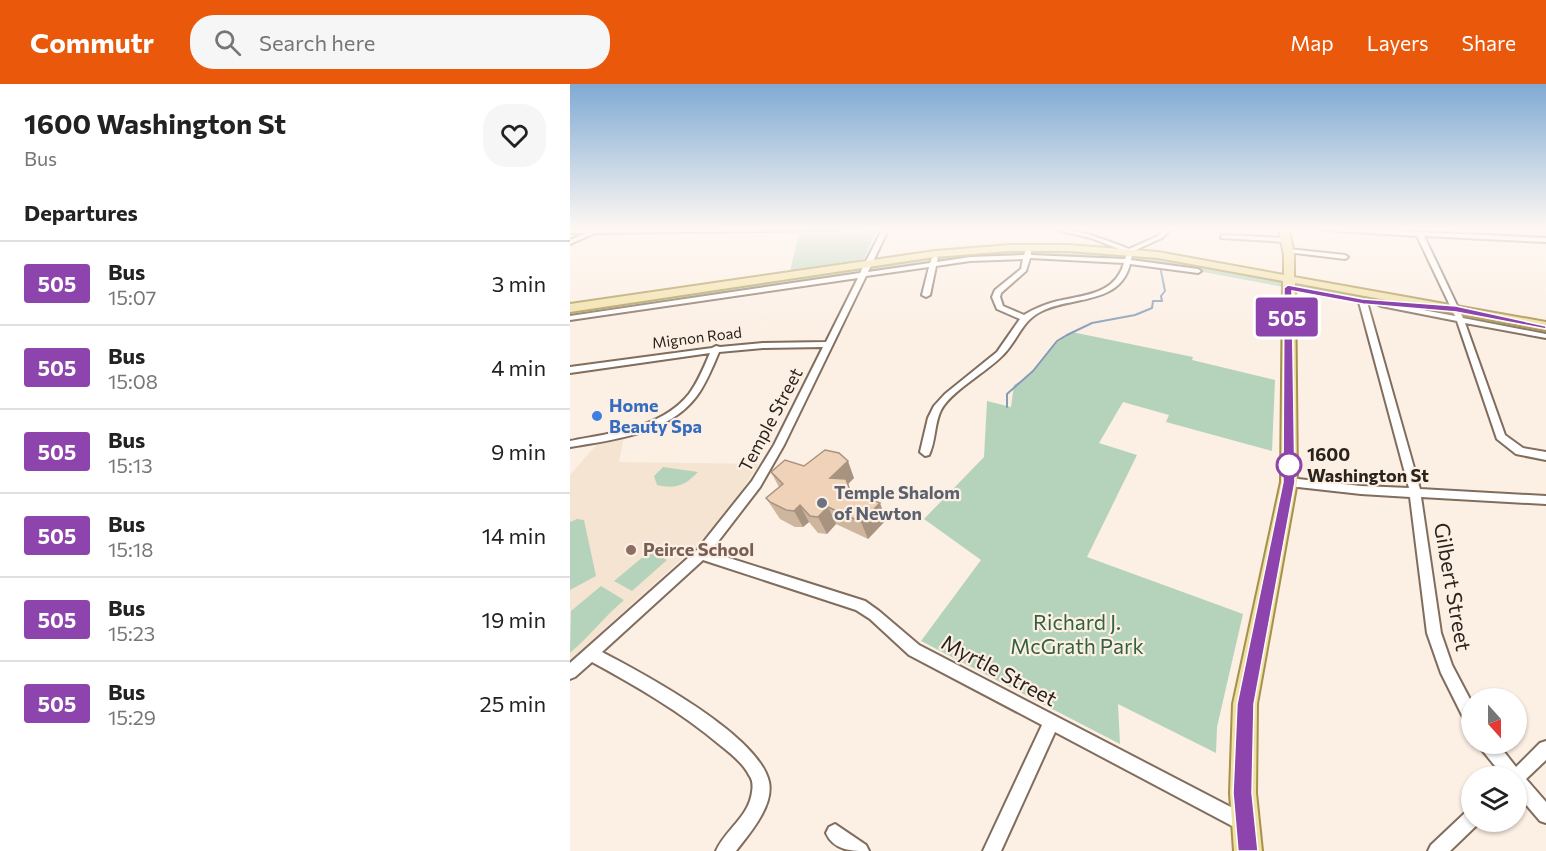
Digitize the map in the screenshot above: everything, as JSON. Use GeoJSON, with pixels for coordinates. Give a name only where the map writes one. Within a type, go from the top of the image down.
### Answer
{"type":"FeatureCollection","features":[{"type":"Feature","properties":{"kind":"main road"},"geometry":{"type":"LineString","coordinates":[[570,308],[882,266]]}},
{"type":"Feature","properties":{"kind":"main road"},"geometry":{"type":"LineString","coordinates":[[1174,266],[1288,283],[1363,302],[1410,304],[1458,314]]}},
{"type":"Feature","properties":{"kind":"main road"},"geometry":{"type":"LineString","coordinates":[[1187,266],[1458,314],[1546,326]]}},
{"type":"Feature","properties":{"kind":"main road"},"geometry":{"type":"LineString","coordinates":[[1248,851],[1244,823],[1242,758],[1245,704],[1289,482],[1288,266]]}},
{"type":"Feature","properties":{"kind":"street"},"geometry":{"type":"LineString","coordinates":[[926,295],[933,266]]}},
{"type":"Feature","properties":{"kind":"street"},"geometry":{"type":"LineString","coordinates":[[1024,318],[1000,307],[996,297],[1024,270],[1025,266]]}},
{"type":"Feature","properties":{"kind":"street"},"geometry":{"type":"LineString","coordinates":[[925,452],[934,414],[941,402],[979,373],[1004,350],[1024,318],[1051,305],[1092,296],[1111,288],[1125,273],[1127,266]]}},
{"type":"Feature","properties":{"kind":"street"},"geometry":{"type":"LineString","coordinates":[[1434,266],[1458,314],[1501,437],[1520,451],[1546,456]]}},
{"type":"Feature","properties":{"kind":"street"},"geometry":{"type":"LineString","coordinates":[[570,318],[867,268]]}},
{"type":"Feature","properties":{"kind":"street","name":"Temple Street"},"geometry":{"type":"LineString","coordinates":[[570,672],[700,554],[742,503],[765,469],[867,268]]}},
{"type":"Feature","properties":{"kind":"street","name":"Gilbert Street"},"geometry":{"type":"LineString","coordinates":[[1363,302],[1415,492],[1434,633],[1446,668],[1461,698]]}},
{"type":"Feature","properties":{"kind":"street"},"geometry":{"type":"LineString","coordinates":[[1458,314],[1546,336]]}},
{"type":"Feature","properties":{"kind":"street","name":"Mignon Road"},"geometry":{"type":"LineString","coordinates":[[570,370],[716,348],[762,344],[829,344]]}},
{"type":"Feature","properties":{"kind":"street"},"geometry":{"type":"LineString","coordinates":[[570,444],[630,430],[654,422],[681,407],[696,390],[716,348]]}},
{"type":"Feature","properties":{"kind":"street"},"geometry":{"type":"LineString","coordinates":[[1289,482],[1546,500]]}},
{"type":"Feature","properties":{"kind":"street","name":"Myrtle Street"},"geometry":{"type":"LineString","coordinates":[[700,554],[860,605],[873,612],[893,633],[914,650],[1244,823]]}},
{"type":"Feature","properties":{"kind":"street"},"geometry":{"type":"LineString","coordinates":[[591,654],[670,698],[727,742],[756,770],[761,781],[761,796],[753,815],[725,851]]}},
{"type":"Feature","properties":{"kind":"street"},"geometry":{"type":"LineString","coordinates":[[992,851],[1052,722]]}},
{"type":"Feature","properties":{"kind":"street"},"geometry":{"type":"LineString","coordinates":[[1527,767],[1546,749]]}},
{"type":"Feature","properties":{"kind":"street"},"geometry":{"type":"LineString","coordinates":[[1496,754],[1506,766]]}},
{"type":"Feature","properties":{"kind":"street"},"geometry":{"type":"LineString","coordinates":[[1527,792],[1546,815]]}},
{"type":"Feature","properties":{"kind":"street"},"geometry":{"type":"LineString","coordinates":[[1437,851],[1461,828]]}},
{"type":"Feature","properties":{"kind":"street"},"geometry":{"type":"LineString","coordinates":[[835,833],[860,851]]}},
{"type":"Feature","properties":{"kind":"shaded area","name":"Peirce School"},"geometry":{"type":"Polygon","coordinates":[[[624,437],[619,462],[759,464],[733,503],[695,547],[570,660],[570,475],[598,443],[624,437]]]}},
{"type":"Feature","properties":{"kind":"green space"},"geometry":{"type":"Polygon","coordinates":[[[791,266],[822,266],[790,271],[791,266]]]}},
{"type":"Feature","properties":{"kind":"green space"},"geometry":{"type":"Polygon","coordinates":[[[870,266],[911,266],[570,318],[570,308],[870,266]]]}},
{"type":"Feature","properties":{"kind":"green space"},"geometry":{"type":"Polygon","coordinates":[[[1165,266],[1211,266],[1546,326],[1546,336],[1165,266]]]}},
{"type":"Feature","properties":{"kind":"green space","name":"Richard J. McGrath Park"},"geometry":{"type":"Polygon","coordinates":[[[1072,332],[1193,357],[1192,360],[1275,380],[1272,451],[1166,422],[1169,415],[1123,402],[1099,443],[1137,455],[1087,557],[1243,614],[1217,727],[1216,753],[1118,704],[1120,744],[921,641],[981,560],[924,519],[984,457],[987,401],[1011,407],[1014,385],[1030,375],[1052,346],[1072,332]]]}},
{"type":"Feature","properties":{"kind":"green space"},"geometry":{"type":"Polygon","coordinates":[[[663,467],[698,472],[679,485],[669,487],[657,485],[654,476],[663,467]]]}},
{"type":"Feature","properties":{"kind":"green space"},"geometry":{"type":"Polygon","coordinates":[[[577,519],[584,520],[596,576],[570,590],[570,522],[577,519]]]}},
{"type":"Feature","properties":{"kind":"green space"},"geometry":{"type":"Polygon","coordinates":[[[650,551],[667,560],[632,591],[614,581],[650,551]]]}},
{"type":"Feature","properties":{"kind":"green space"},"geometry":{"type":"Polygon","coordinates":[[[601,586],[624,600],[570,653],[571,611],[601,586]]]}},
{"type":"Feature","properties":{"kind":"building"},"geometry":{"type":"Polygon","coordinates":[[[825,450],[839,453],[848,461],[830,478],[846,479],[850,491],[880,503],[861,522],[828,507],[818,517],[810,516],[800,505],[794,511],[786,510],[766,498],[783,484],[771,472],[785,460],[804,466],[825,450]]]}},
{"type":"Feature","properties":{"kind":"waterway"},"geometry":{"type":"LineString","coordinates":[[1007,407],[1007,394],[1033,371],[1057,341],[1092,323],[1135,315],[1152,308],[1153,301],[1162,301],[1161,296],[1165,291],[1161,271]]}},
{"type":"Feature","properties":{"kind":"bus line","name":"505"},"geometry":{"type":"LineString","coordinates":[[1248,851],[1244,823],[1242,758],[1245,704],[1289,482],[1288,288],[1363,302],[1456,309],[1546,326]]}},
{"type":"Feature","properties":{"kind":"place","name":"Home Beauty Spa"},"geometry":{"type":"Point","coordinates":[597,416]}},
{"type":"Feature","properties":{"kind":"place","name":"1600 Washington St"},"geometry":{"type":"Point","coordinates":[1289,465]}},
{"type":"Feature","properties":{"kind":"place","name":"Temple Shalom of Newton"},"geometry":{"type":"Point","coordinates":[822,503]}},
{"type":"Feature","properties":{"kind":"place","name":"Peirce School"},"geometry":{"type":"Point","coordinates":[631,550]}}]}
